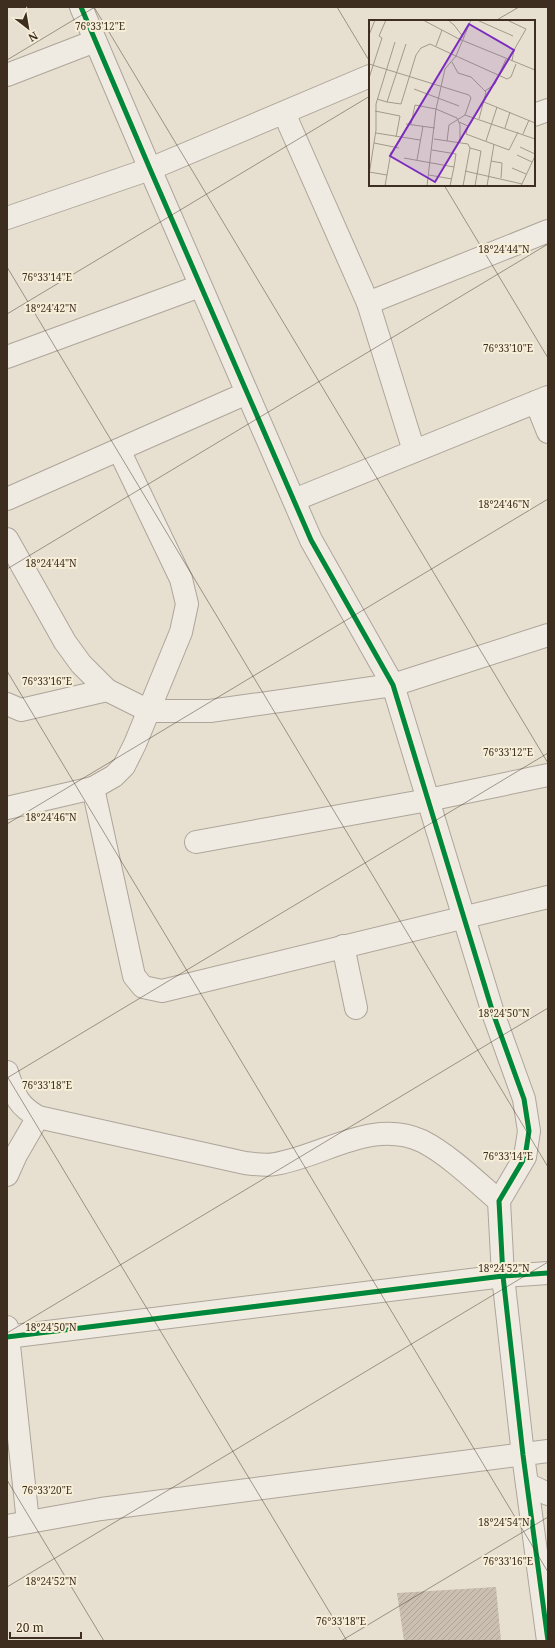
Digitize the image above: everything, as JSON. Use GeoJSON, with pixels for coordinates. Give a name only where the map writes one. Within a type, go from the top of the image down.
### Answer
{"type":"FeatureCollection","features":[{"type":"Feature","properties":{"kind":"street"},"geometry":{"type":"LineString","coordinates":[[81,7],[200,286],[311,540],[393,685],[493,1013],[524,1099],[529,1131],[525,1157],[499,1201],[503,1276],[523,1454],[548,1641]]}},
{"type":"Feature","properties":{"kind":"street"},"geometry":{"type":"LineString","coordinates":[[7,75],[95,41]]}},
{"type":"Feature","properties":{"kind":"street"},"geometry":{"type":"LineString","coordinates":[[7,218],[150,169],[369,76]]}},
{"type":"Feature","properties":{"kind":"street"},"geometry":{"type":"LineString","coordinates":[[535,115],[548,110]]}},
{"type":"Feature","properties":{"kind":"street"},"geometry":{"type":"LineString","coordinates":[[284,113],[368,303],[414,452]]}},
{"type":"Feature","properties":{"kind":"street"},"geometry":{"type":"LineString","coordinates":[[368,303],[548,231]]}},
{"type":"Feature","properties":{"kind":"street"},"geometry":{"type":"LineString","coordinates":[[7,357],[200,286]]}},
{"type":"Feature","properties":{"kind":"street"},"geometry":{"type":"LineString","coordinates":[[7,499],[247,393]]}},
{"type":"Feature","properties":{"kind":"street"},"geometry":{"type":"LineString","coordinates":[[294,500],[542,400],[548,432]]}},
{"type":"Feature","properties":{"kind":"street"},"geometry":{"type":"LineString","coordinates":[[7,808],[93,788],[114,776],[124,766],[149,711],[181,632],[187,604],[181,579],[119,450]]}},
{"type":"Feature","properties":{"kind":"street"},"geometry":{"type":"LineString","coordinates":[[7,540],[65,642],[81,664],[107,690],[149,711],[210,712],[393,685],[548,636]]}},
{"type":"Feature","properties":{"kind":"street"},"geometry":{"type":"LineString","coordinates":[[7,704],[21,710],[107,690]]}},
{"type":"Feature","properties":{"kind":"street"},"geometry":{"type":"LineString","coordinates":[[196,842],[428,800],[548,775]]}},
{"type":"Feature","properties":{"kind":"street"},"geometry":{"type":"LineString","coordinates":[[93,788],[134,976],[143,986],[162,990],[548,896]]}},
{"type":"Feature","properties":{"kind":"street"},"geometry":{"type":"LineString","coordinates":[[343,946],[356,1008]]}},
{"type":"Feature","properties":{"kind":"street"},"geometry":{"type":"LineString","coordinates":[[7,1072],[16,1098],[24,1109],[38,1117],[245,1163],[275,1164],[365,1135],[394,1133],[422,1141],[446,1157],[499,1201]]}},
{"type":"Feature","properties":{"kind":"street"},"geometry":{"type":"LineString","coordinates":[[7,1175],[16,1155],[38,1117]]}},
{"type":"Feature","properties":{"kind":"street"},"geometry":{"type":"LineString","coordinates":[[28,1522],[8,1334],[503,1276],[548,1273]]}},
{"type":"Feature","properties":{"kind":"street"},"geometry":{"type":"LineString","coordinates":[[7,1526],[100,1509],[548,1451]]}},
{"type":"Feature","properties":{"kind":"street"},"geometry":{"type":"LineString","coordinates":[[527,1484],[548,1494]]}},
{"type":"Feature","properties":{"kind":"building"},"geometry":{"type":"Polygon","coordinates":[[[496,1587],[501,1641],[404,1641],[397,1593],[496,1587]]]}},
{"type":"Feature","properties":{"kind":"cycle path"},"geometry":{"type":"LineString","coordinates":[[81,7],[311,540],[393,685],[493,1013],[524,1099],[529,1131],[525,1157],[499,1201],[503,1276],[548,1273]]}},
{"type":"Feature","properties":{"kind":"cycle path"},"geometry":{"type":"LineString","coordinates":[[7,1337],[503,1276],[523,1455],[548,1641]]}}]}
